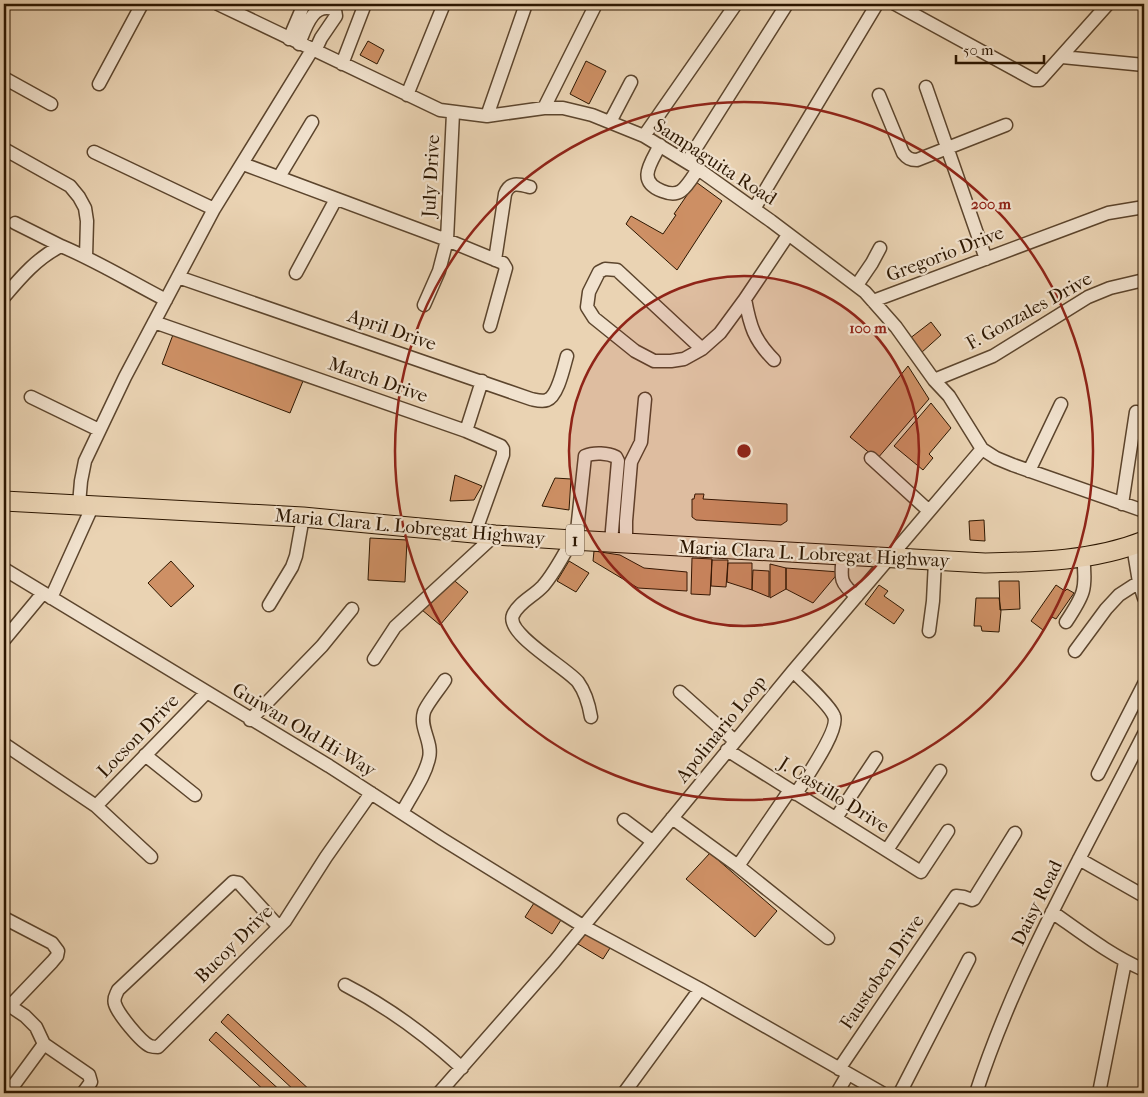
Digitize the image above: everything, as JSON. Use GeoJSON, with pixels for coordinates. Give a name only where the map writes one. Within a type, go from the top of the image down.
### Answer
{"type":"FeatureCollection","features":[{"type":"Feature","properties":{"kind":"highway","name":"Maria Clara L. Lobregat Highway"},"geometry":{"type":"LineString","coordinates":[[4,501],[86,504],[303,518],[574,540],[984,563],[1027,562],[1083,557],[1139,543]]}},
{"type":"Feature","properties":{"kind":"street"},"geometry":{"type":"LineString","coordinates":[[99,84],[142,4]]}},
{"type":"Feature","properties":{"kind":"street","name":"Sampaguita Road"},"geometry":{"type":"LineString","coordinates":[[218,4],[434,108],[453,113],[486,116],[544,108],[563,108],[592,115],[644,136],[693,165],[857,286],[896,327],[934,380],[949,396],[982,449],[996,458],[1029,471],[1144,511]]}},
{"type":"Feature","properties":{"kind":"street"},"geometry":{"type":"LineString","coordinates":[[294,41],[304,4]]}},
{"type":"Feature","properties":{"kind":"street"},"geometry":{"type":"LineString","coordinates":[[342,64],[365,4]]}},
{"type":"Feature","properties":{"kind":"street"},"geometry":{"type":"LineString","coordinates":[[407,95],[444,4]]}},
{"type":"Feature","properties":{"kind":"street"},"geometry":{"type":"LineString","coordinates":[[486,116],[526,4]]}},
{"type":"Feature","properties":{"kind":"street"},"geometry":{"type":"LineString","coordinates":[[544,108],[596,4]]}},
{"type":"Feature","properties":{"kind":"street"},"geometry":{"type":"LineString","coordinates":[[644,136],[736,4]]}},
{"type":"Feature","properties":{"kind":"street"},"geometry":{"type":"LineString","coordinates":[[660,145],[647,172],[647,180],[653,187],[669,194],[681,191],[693,165],[787,4]]}},
{"type":"Feature","properties":{"kind":"street"},"geometry":{"type":"LineString","coordinates":[[754,209],[877,4]]}},
{"type":"Feature","properties":{"kind":"street"},"geometry":{"type":"LineString","coordinates":[[895,4],[1034,80],[1040,80],[1108,4]]}},
{"type":"Feature","properties":{"kind":"street"},"geometry":{"type":"LineString","coordinates":[[4,640],[47,596],[86,504],[82,472],[99,430],[214,209],[336,16],[335,10],[320,6],[294,41]]}},
{"type":"Feature","properties":{"kind":"street"},"geometry":{"type":"LineString","coordinates":[[1062,57],[1144,65]]}},
{"type":"Feature","properties":{"kind":"street"},"geometry":{"type":"LineString","coordinates":[[4,78],[51,104]]}},
{"type":"Feature","properties":{"kind":"street"},"geometry":{"type":"LineString","coordinates":[[610,122],[631,82]]}},
{"type":"Feature","properties":{"kind":"street"},"geometry":{"type":"LineString","coordinates":[[926,86],[986,259]]}},
{"type":"Feature","properties":{"kind":"street"},"geometry":{"type":"LineString","coordinates":[[880,95],[901,148],[907,158],[917,160],[1006,125]]}},
{"type":"Feature","properties":{"kind":"street","name":"July Drive"},"geometry":{"type":"LineString","coordinates":[[424,305],[439,271],[447,240],[453,113]]}},
{"type":"Feature","properties":{"kind":"street"},"geometry":{"type":"LineString","coordinates":[[279,177],[312,122]]}},
{"type":"Feature","properties":{"kind":"street"},"geometry":{"type":"LineString","coordinates":[[4,149],[70,186],[79,197],[85,208],[86,256]]}},
{"type":"Feature","properties":{"kind":"street"},"geometry":{"type":"LineString","coordinates":[[94,152],[214,209]]}},
{"type":"Feature","properties":{"kind":"street"},"geometry":{"type":"LineString","coordinates":[[243,164],[447,240],[502,263],[506,268],[490,326]]}},
{"type":"Feature","properties":{"kind":"street"},"geometry":{"type":"LineString","coordinates":[[495,260],[507,188],[515,184],[530,187]]}},
{"type":"Feature","properties":{"kind":"street"},"geometry":{"type":"LineString","coordinates":[[296,273],[336,198]]}},
{"type":"Feature","properties":{"kind":"street","name":"Gregorio Drive"},"geometry":{"type":"LineString","coordinates":[[873,301],[1108,213],[1144,207]]}},
{"type":"Feature","properties":{"kind":"street"},"geometry":{"type":"LineString","coordinates":[[15,224],[86,256],[166,300]]}},
{"type":"Feature","properties":{"kind":"street"},"geometry":{"type":"LineString","coordinates":[[702,350],[617,270],[605,269],[599,272],[589,292],[587,306],[594,318],[635,351],[654,361],[684,359],[702,350],[720,333],[745,300],[788,235]]}},
{"type":"Feature","properties":{"kind":"street"},"geometry":{"type":"LineString","coordinates":[[4,297],[29,268],[46,254],[61,246]]}},
{"type":"Feature","properties":{"kind":"street"},"geometry":{"type":"LineString","coordinates":[[857,286],[880,248]]}},
{"type":"Feature","properties":{"kind":"street","name":"April Drive"},"geometry":{"type":"LineString","coordinates":[[178,277],[531,399],[549,400],[555,393],[567,356]]}},
{"type":"Feature","properties":{"kind":"street","name":"F. Gonzales Drive"},"geometry":{"type":"LineString","coordinates":[[934,380],[993,356],[1088,297],[1110,288],[1144,280]]}},
{"type":"Feature","properties":{"kind":"street"},"geometry":{"type":"LineString","coordinates":[[745,300],[751,328],[765,351],[774,360]]}},
{"type":"Feature","properties":{"kind":"street","name":"March Drive"},"geometry":{"type":"LineString","coordinates":[[154,322],[466,431],[498,444],[503,449],[503,456],[475,533]]}},
{"type":"Feature","properties":{"kind":"street"},"geometry":{"type":"LineString","coordinates":[[466,431],[482,381]]}},
{"type":"Feature","properties":{"kind":"street"},"geometry":{"type":"LineString","coordinates":[[31,397],[99,430]]}},
{"type":"Feature","properties":{"kind":"street"},"geometry":{"type":"LineString","coordinates":[[618,542],[626,520],[631,462],[641,442],[645,399]]}},
{"type":"Feature","properties":{"kind":"street"},"geometry":{"type":"LineString","coordinates":[[1029,471],[1061,404]]}},
{"type":"Feature","properties":{"kind":"street"},"geometry":{"type":"LineString","coordinates":[[1122,504],[1136,412]]}},
{"type":"Feature","properties":{"kind":"street"},"geometry":{"type":"LineString","coordinates":[[889,557],[982,449]]}},
{"type":"Feature","properties":{"kind":"street"},"geometry":{"type":"LineString","coordinates":[[591,718],[589,702],[577,681],[525,638],[513,625],[512,618],[517,608],[549,579],[574,540],[585,456],[589,454],[610,454],[616,456],[618,462],[618,542]]}},
{"type":"Feature","properties":{"kind":"street"},"geometry":{"type":"LineString","coordinates":[[872,458],[929,511]]}},
{"type":"Feature","properties":{"kind":"street"},"geometry":{"type":"LineString","coordinates":[[269,605],[292,567],[303,518]]}},
{"type":"Feature","properties":{"kind":"street"},"geometry":{"type":"LineString","coordinates":[[374,660],[395,628],[495,535]]}},
{"type":"Feature","properties":{"kind":"street"},"geometry":{"type":"LineString","coordinates":[[1139,543],[1139,582],[1144,598]]}},
{"type":"Feature","properties":{"kind":"street"},"geometry":{"type":"LineString","coordinates":[[843,554],[842,582],[847,589],[857,596]]}},
{"type":"Feature","properties":{"kind":"street","name":"Apolinario Loop"},"geometry":{"type":"LineString","coordinates":[[439,1093],[583,926],[731,745],[889,557]]}},
{"type":"Feature","properties":{"kind":"street"},"geometry":{"type":"LineString","coordinates":[[1066,622],[1084,591],[1083,557]]}},
{"type":"Feature","properties":{"kind":"street"},"geometry":{"type":"LineString","coordinates":[[929,631],[935,561]]}},
{"type":"Feature","properties":{"kind":"street","name":"Guiwan Old Hi-Way"},"geometry":{"type":"LineString","coordinates":[[4,569],[250,720],[329,766],[583,926],[700,989],[882,1093]]}},
{"type":"Feature","properties":{"kind":"street"},"geometry":{"type":"LineString","coordinates":[[1075,651],[1106,609],[1120,595],[1139,582]]}},
{"type":"Feature","properties":{"kind":"street"},"geometry":{"type":"LineString","coordinates":[[250,720],[322,646],[352,609]]}},
{"type":"Feature","properties":{"kind":"street"},"geometry":{"type":"LineString","coordinates":[[738,866],[793,792],[831,736],[835,725],[835,716],[830,709],[793,671]]}},
{"type":"Feature","properties":{"kind":"street"},"geometry":{"type":"LineString","coordinates":[[402,813],[425,770],[430,756],[430,744],[423,726],[424,712],[445,680]]}},
{"type":"Feature","properties":{"kind":"street"},"geometry":{"type":"LineString","coordinates":[[1098,774],[1144,684]]}},
{"type":"Feature","properties":{"kind":"street","name":"J. Castillo Drive"},"geometry":{"type":"LineString","coordinates":[[680,692],[731,745],[793,792],[921,872],[948,831]]}},
{"type":"Feature","properties":{"kind":"street","name":"Locson Drive"},"geometry":{"type":"LineString","coordinates":[[96,806],[206,693]]}},
{"type":"Feature","properties":{"kind":"street","name":"Daisy Road"},"geometry":{"type":"LineString","coordinates":[[976,1093],[1012,1000],[1052,912],[1144,734]]}},
{"type":"Feature","properties":{"kind":"street"},"geometry":{"type":"LineString","coordinates":[[4,744],[96,806],[152,857]]}},
{"type":"Feature","properties":{"kind":"street"},"geometry":{"type":"LineString","coordinates":[[145,755],[195,795]]}},
{"type":"Feature","properties":{"kind":"street"},"geometry":{"type":"LineString","coordinates":[[836,818],[876,758]]}},
{"type":"Feature","properties":{"kind":"street"},"geometry":{"type":"LineString","coordinates":[[887,850],[940,771]]}},
{"type":"Feature","properties":{"kind":"street","name":"Bucoy Drive"},"geometry":{"type":"LineString","coordinates":[[279,927],[239,884],[233,882],[118,990],[114,998],[115,1005],[120,1014],[145,1042],[151,1047],[158,1047],[279,927],[285,921],[326,857],[371,793]]}},
{"type":"Feature","properties":{"kind":"street"},"geometry":{"type":"LineString","coordinates":[[672,818],[738,866],[828,938]]}},
{"type":"Feature","properties":{"kind":"street"},"geometry":{"type":"LineString","coordinates":[[624,820],[652,841]]}},
{"type":"Feature","properties":{"kind":"street","name":"Faustoben Drive"},"geometry":{"type":"LineString","coordinates":[[837,1093],[844,1072],[956,896],[974,899],[1015,833]]}},
{"type":"Feature","properties":{"kind":"street"},"geometry":{"type":"LineString","coordinates":[[1079,860],[1144,896]]}},
{"type":"Feature","properties":{"kind":"street"},"geometry":{"type":"LineString","coordinates":[[1052,912],[1095,943],[1126,962],[1144,970]]}},
{"type":"Feature","properties":{"kind":"street"},"geometry":{"type":"LineString","coordinates":[[4,918],[52,943],[58,951],[57,956],[52,962],[7,1004],[25,1016],[36,1027],[44,1044],[89,1075],[91,1082],[83,1093]]}},
{"type":"Feature","properties":{"kind":"street"},"geometry":{"type":"LineString","coordinates":[[900,1093],[969,959]]}},
{"type":"Feature","properties":{"kind":"street"},"geometry":{"type":"LineString","coordinates":[[1099,1093],[1126,962]]}},
{"type":"Feature","properties":{"kind":"street"},"geometry":{"type":"LineString","coordinates":[[345,985],[433,1042],[462,1068]]}},
{"type":"Feature","properties":{"kind":"street"},"geometry":{"type":"LineString","coordinates":[[624,1093],[700,989]]}},
{"type":"Feature","properties":{"kind":"street"},"geometry":{"type":"LineString","coordinates":[[8,1093],[44,1044]]}},
{"type":"Feature","properties":{"kind":"building"},"geometry":{"type":"Polygon","coordinates":[[[368,41],[384,50],[377,64],[360,55],[368,41]]]}},
{"type":"Feature","properties":{"kind":"building"},"geometry":{"type":"Polygon","coordinates":[[[586,61],[606,71],[589,104],[570,94],[586,61]]]}},
{"type":"Feature","properties":{"kind":"building"},"geometry":{"type":"Polygon","coordinates":[[[696,182],[722,201],[677,270],[626,224],[631,216],[663,234],[696,182]]]}},
{"type":"Feature","properties":{"kind":"building"},"geometry":{"type":"Polygon","coordinates":[[[931,322],[941,335],[921,353],[909,339],[931,322]]]}},
{"type":"Feature","properties":{"kind":"building"},"geometry":{"type":"Polygon","coordinates":[[[174,332],[303,381],[290,413],[162,364],[174,332]]]}},
{"type":"Feature","properties":{"kind":"building"},"geometry":{"type":"Polygon","coordinates":[[[908,366],[929,399],[877,459],[850,437],[908,366]]]}},
{"type":"Feature","properties":{"kind":"building"},"geometry":{"type":"Polygon","coordinates":[[[931,403],[951,428],[929,454],[933,458],[923,470],[894,446],[931,403]]]}},
{"type":"Feature","properties":{"kind":"building"},"geometry":{"type":"Polygon","coordinates":[[[455,475],[482,486],[474,500],[450,501],[455,475]]]}},
{"type":"Feature","properties":{"kind":"building"},"geometry":{"type":"Polygon","coordinates":[[[555,478],[571,479],[569,510],[542,506],[555,478]]]}},
{"type":"Feature","properties":{"kind":"building"},"geometry":{"type":"Polygon","coordinates":[[[695,494],[704,494],[703,499],[787,504],[787,521],[781,525],[696,520],[692,517],[692,499],[694,499],[695,494]]]}},
{"type":"Feature","properties":{"kind":"building"},"geometry":{"type":"Polygon","coordinates":[[[984,520],[985,541],[970,540],[969,521],[984,520]]]}},
{"type":"Feature","properties":{"kind":"building"},"geometry":{"type":"Polygon","coordinates":[[[370,538],[407,540],[405,582],[368,580],[370,538]]]}},
{"type":"Feature","properties":{"kind":"building"},"geometry":{"type":"Polygon","coordinates":[[[594,551],[620,555],[644,568],[687,572],[687,591],[638,588],[593,561],[594,551]]]}},
{"type":"Feature","properties":{"kind":"building"},"geometry":{"type":"Polygon","coordinates":[[[692,558],[712,559],[710,595],[691,594],[692,558]]]}},
{"type":"Feature","properties":{"kind":"building"},"geometry":{"type":"Polygon","coordinates":[[[712,560],[728,560],[726,587],[711,586],[712,560]]]}},
{"type":"Feature","properties":{"kind":"building"},"geometry":{"type":"Polygon","coordinates":[[[171,561],[194,586],[171,607],[148,583],[171,561]]]}},
{"type":"Feature","properties":{"kind":"building"},"geometry":{"type":"Polygon","coordinates":[[[569,561],[589,573],[576,592],[557,581],[569,561]]]}},
{"type":"Feature","properties":{"kind":"building"},"geometry":{"type":"Polygon","coordinates":[[[728,563],[752,563],[752,590],[727,582],[728,563]]]}},
{"type":"Feature","properties":{"kind":"building"},"geometry":{"type":"Polygon","coordinates":[[[770,564],[786,568],[786,589],[770,598],[770,564]]]}},
{"type":"Feature","properties":{"kind":"building"},"geometry":{"type":"Polygon","coordinates":[[[786,568],[839,572],[813,603],[786,589],[786,568]]]}},
{"type":"Feature","properties":{"kind":"building"},"geometry":{"type":"Polygon","coordinates":[[[753,570],[769,571],[769,597],[752,590],[753,570]]]}},
{"type":"Feature","properties":{"kind":"building"},"geometry":{"type":"Polygon","coordinates":[[[450,577],[468,592],[440,625],[422,610],[450,577]]]}},
{"type":"Feature","properties":{"kind":"building"},"geometry":{"type":"Polygon","coordinates":[[[999,581],[1019,581],[1020,609],[1000,610],[999,581]]]}},
{"type":"Feature","properties":{"kind":"building"},"geometry":{"type":"Polygon","coordinates":[[[879,585],[888,591],[884,596],[904,610],[894,624],[865,604],[879,585]]]}},
{"type":"Feature","properties":{"kind":"building"},"geometry":{"type":"Polygon","coordinates":[[[1056,585],[1065,591],[1067,589],[1074,593],[1056,619],[1052,617],[1043,630],[1031,621],[1056,585]]]}},
{"type":"Feature","properties":{"kind":"building"},"geometry":{"type":"Polygon","coordinates":[[[976,598],[999,598],[1001,611],[999,632],[982,631],[981,626],[974,626],[976,598]]]}},
{"type":"Feature","properties":{"kind":"building"},"geometry":{"type":"Polygon","coordinates":[[[710,853],[777,911],[755,937],[686,879],[710,853]]]}},
{"type":"Feature","properties":{"kind":"building"},"geometry":{"type":"Polygon","coordinates":[[[534,903],[561,920],[552,934],[525,917],[534,903]]]}},
{"type":"Feature","properties":{"kind":"building"},"geometry":{"type":"Polygon","coordinates":[[[585,933],[610,948],[603,959],[578,944],[585,933]]]}},
{"type":"Feature","properties":{"kind":"building"},"geometry":{"type":"Polygon","coordinates":[[[228,1014],[313,1093],[297,1093],[221,1022],[228,1014]]]}},
{"type":"Feature","properties":{"kind":"building"},"geometry":{"type":"Polygon","coordinates":[[[216,1032],[283,1093],[267,1093],[209,1040],[216,1032]]]}}]}
